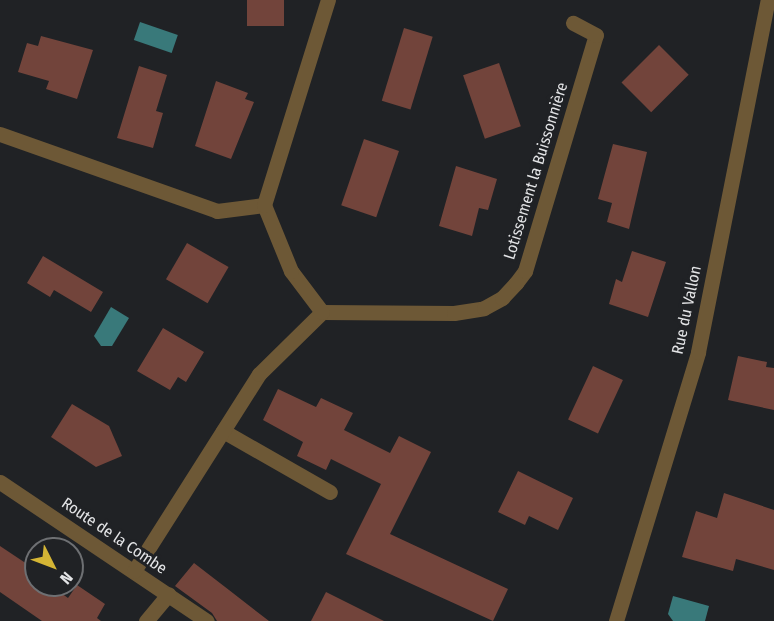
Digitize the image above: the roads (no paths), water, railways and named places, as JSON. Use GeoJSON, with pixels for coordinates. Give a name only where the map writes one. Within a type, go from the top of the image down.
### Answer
{"type":"FeatureCollection","features":[{"type":"Feature","properties":{"kind":"street"},"geometry":{"type":"LineString","coordinates":[[134,571],[258,374],[322,312],[291,271],[264,205],[328,0]]}},
{"type":"Feature","properties":{"kind":"street","name":"Rue du Vallon"},"geometry":{"type":"LineString","coordinates":[[616,621],[698,352],[768,0]]}},
{"type":"Feature","properties":{"kind":"street","name":"Lotissement la Buissonnière"},"geometry":{"type":"LineString","coordinates":[[322,312],[454,314],[484,308],[502,298],[516,283],[525,271],[596,35],[573,22]]}},
{"type":"Feature","properties":{"kind":"street"},"geometry":{"type":"LineString","coordinates":[[0,134],[217,211],[264,205]]}},
{"type":"Feature","properties":{"kind":"street"},"geometry":{"type":"LineString","coordinates":[[223,431],[330,492]]}},
{"type":"Feature","properties":{"kind":"street","name":"Route de la Combe"},"geometry":{"type":"LineString","coordinates":[[0,482],[207,621]]}},
{"type":"Feature","properties":{"kind":"street"},"geometry":{"type":"LineString","coordinates":[[146,621],[169,594]]}},
{"type":"Feature","properties":{"kind":"water"},"geometry":{"type":"Polygon","coordinates":[[[140,22],[178,35],[172,53],[134,40],[140,22]]]}},
{"type":"Feature","properties":{"kind":"water"},"geometry":{"type":"Polygon","coordinates":[[[111,307],[129,318],[112,346],[101,346],[94,336],[111,307]]]}},
{"type":"Feature","properties":{"kind":"water"},"geometry":{"type":"Polygon","coordinates":[[[673,596],[709,606],[705,621],[673,621],[668,614],[673,596]]]}}]}
